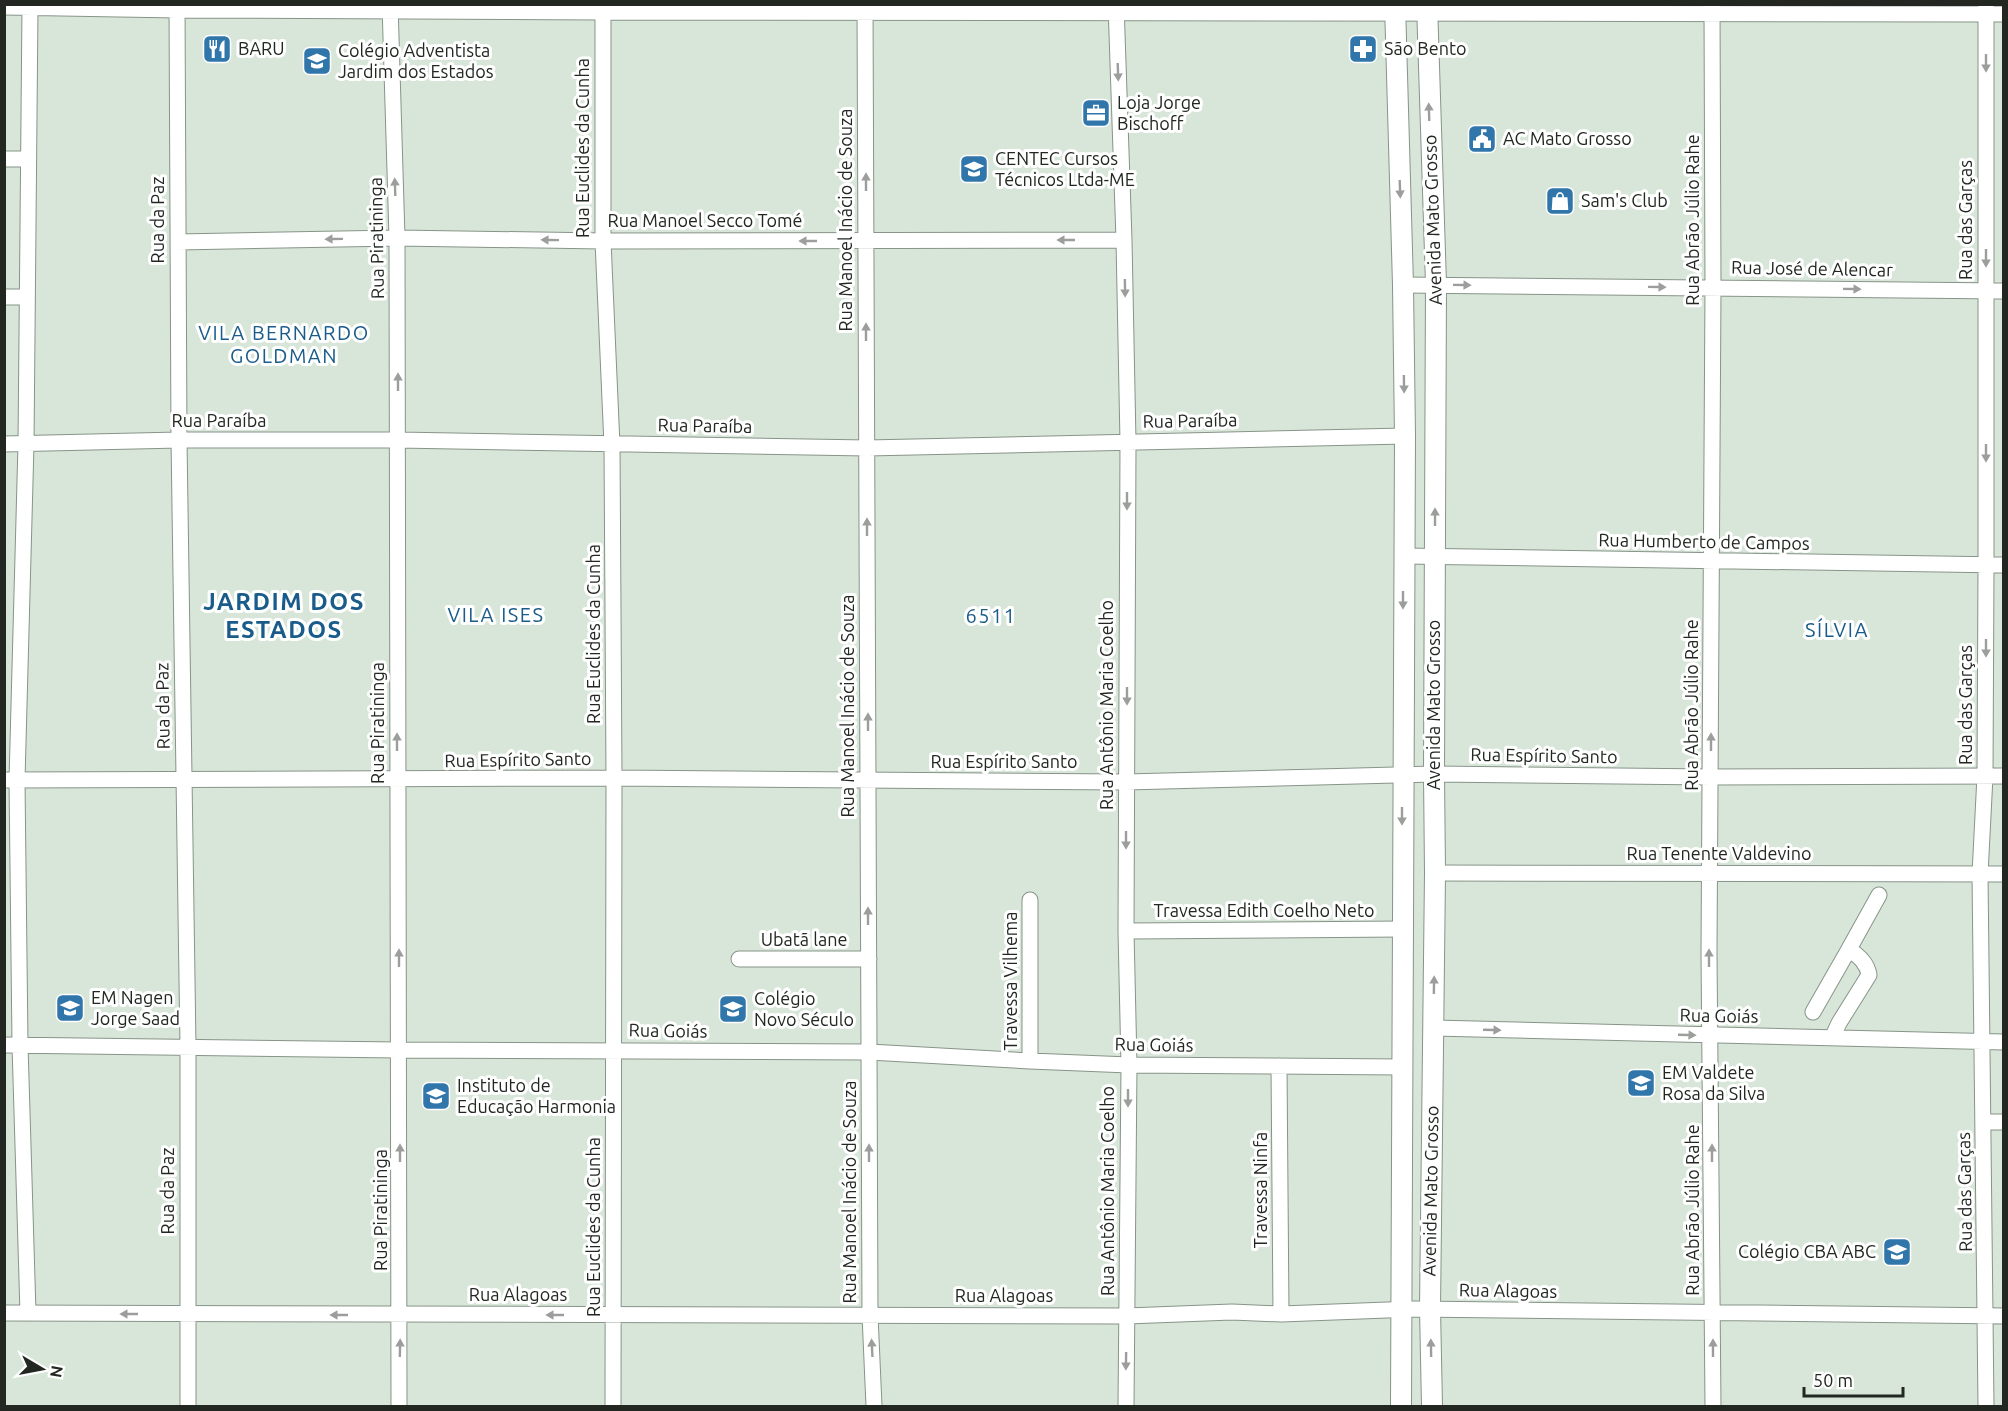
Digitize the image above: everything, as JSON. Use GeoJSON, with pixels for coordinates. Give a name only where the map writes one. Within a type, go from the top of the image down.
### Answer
{"type":"FeatureCollection","features":[{"type":"Feature","properties":{"kind":"main road","name":"Avenida Mato Grosso"},"geometry":{"type":"LineString","coordinates":[[1395,9],[1405,436],[1401,1407]]}},
{"type":"Feature","properties":{"kind":"main road","name":"Avenida Mato Grosso"},"geometry":{"type":"LineString","coordinates":[[1427,9],[1436,284],[1435,873],[1430,1309],[1432,1407]]}},
{"type":"Feature","properties":{"kind":"main road"},"geometry":{"type":"LineString","coordinates":[[1433,1083],[1403,1057],[1434,1036]]}},
{"type":"Feature","properties":{"kind":"street"},"geometry":{"type":"LineString","coordinates":[[4,7],[1986,9],[2004,14]]}},
{"type":"Feature","properties":{"kind":"street"},"geometry":{"type":"LineString","coordinates":[[28,1313],[12,1045],[11,780],[26,444],[30,7]]}},
{"type":"Feature","properties":{"kind":"street","name":"Rua da Paz"},"geometry":{"type":"LineString","coordinates":[[177,7],[178,440],[188,1047],[188,1407]]}},
{"type":"Feature","properties":{"kind":"street","name":"Rua Piratininga"},"geometry":{"type":"LineString","coordinates":[[390,8],[397,238],[399,1407]]}},
{"type":"Feature","properties":{"kind":"street","name":"Rua Euclides da Cunha"},"geometry":{"type":"LineString","coordinates":[[603,8],[603,241],[612,445],[614,1407]]}},
{"type":"Feature","properties":{"kind":"street","name":"Rua Manoel Inácio de Souza"},"geometry":{"type":"LineString","coordinates":[[865,8],[870,1315],[874,1407]]}},
{"type":"Feature","properties":{"kind":"street","name":"Rua Antônio Maria Coelho"},"geometry":{"type":"LineString","coordinates":[[1116,9],[1128,442],[1126,931],[1129,1065],[1125,1407]]}},
{"type":"Feature","properties":{"kind":"street","name":"Rua Abrão Júlio Rahe"},"geometry":{"type":"LineString","coordinates":[[1712,9],[1710,1036],[1713,1407]]}},
{"type":"Feature","properties":{"kind":"street","name":"Rua das Garças"},"geometry":{"type":"LineString","coordinates":[[1986,9],[1985,776],[1980,874],[1986,1407]]}},
{"type":"Feature","properties":{"kind":"street"},"geometry":{"type":"LineString","coordinates":[[4,159],[28,159]]}},
{"type":"Feature","properties":{"kind":"street","name":"Rua Manoel Secco Tomé"},"geometry":{"type":"LineString","coordinates":[[178,242],[397,238],[603,241],[1124,240]]}},
{"type":"Feature","properties":{"kind":"street","name":"Rua José de Alencar"},"geometry":{"type":"LineString","coordinates":[[1403,285],[2004,291]]}},
{"type":"Feature","properties":{"kind":"street"},"geometry":{"type":"LineString","coordinates":[[4,297],[26,297]]}},
{"type":"Feature","properties":{"kind":"street","name":"Rua Paraíba"},"geometry":{"type":"LineString","coordinates":[[4,444],[178,440],[398,440],[867,448],[1405,436]]}},
{"type":"Feature","properties":{"kind":"street","name":"Rua Humberto de Campos"},"geometry":{"type":"LineString","coordinates":[[1403,556],[2004,565]]}},
{"type":"Feature","properties":{"kind":"street","name":"Rua Espírito Santo"},"geometry":{"type":"LineString","coordinates":[[11,780],[614,778],[1126,782],[1434,774],[1711,777],[2004,776]]}},
{"type":"Feature","properties":{"kind":"street","name":"Rua Tenente Valdevino"},"geometry":{"type":"LineString","coordinates":[[1435,873],[2004,874]]}},
{"type":"Feature","properties":{"kind":"street"},"geometry":{"type":"LineString","coordinates":[[1813,1012],[1879,895]]}},
{"type":"Feature","properties":{"kind":"street","name":"Travessa Vilhema"},"geometry":{"type":"LineString","coordinates":[[1030,900],[1030,1062]]}},
{"type":"Feature","properties":{"kind":"street","name":"Travessa Edith Coelho Neto"},"geometry":{"type":"LineString","coordinates":[[1126,931],[1403,929]]}},
{"type":"Feature","properties":{"kind":"street"},"geometry":{"type":"LineString","coordinates":[[1832,1038],[1869,975],[1862,958],[1849,949]]}},
{"type":"Feature","properties":{"kind":"street","name":"Ubatã lane"},"geometry":{"type":"LineString","coordinates":[[739,959],[868,959]]}},
{"type":"Feature","properties":{"kind":"street","name":"Rua Goiás"},"geometry":{"type":"LineString","coordinates":[[1434,1036],[1710,1036],[2004,1042]]}},
{"type":"Feature","properties":{"kind":"street","name":"Rua Goiás"},"geometry":{"type":"LineString","coordinates":[[12,1045],[399,1050],[869,1052],[1030,1062],[1129,1065],[1280,1066],[1403,1057]]}},
{"type":"Feature","properties":{"kind":"street","name":"Travessa Ninfa"},"geometry":{"type":"LineString","coordinates":[[1280,1066],[1281,1314]]}},
{"type":"Feature","properties":{"kind":"street"},"geometry":{"type":"LineString","coordinates":[[1984,1122],[2004,1122]]}},
{"type":"Feature","properties":{"kind":"street","name":"Rua Alagoas"},"geometry":{"type":"LineString","coordinates":[[4,1313],[1127,1316],[1430,1309],[2004,1316]]}},
{"type":"Feature","properties":{"kind":"place","name":"BARU"},"geometry":{"type":"Point","coordinates":[217,49]}},
{"type":"Feature","properties":{"kind":"place","name":"São Bento"},"geometry":{"type":"Point","coordinates":[1363,49]}},
{"type":"Feature","properties":{"kind":"place","name":"Colégio Adventista Jardim dos Estados"},"geometry":{"type":"Point","coordinates":[317,61]}},
{"type":"Feature","properties":{"kind":"place","name":"Loja Jorge Bischoff"},"geometry":{"type":"Point","coordinates":[1096,113]}},
{"type":"Feature","properties":{"kind":"place","name":"AC Mato Grosso"},"geometry":{"type":"Point","coordinates":[1482,139]}},
{"type":"Feature","properties":{"kind":"place","name":"CENTEC Cursos Técnicos Ltda-ME"},"geometry":{"type":"Point","coordinates":[974,169]}},
{"type":"Feature","properties":{"kind":"place","name":"Sam's Club"},"geometry":{"type":"Point","coordinates":[1560,201]}},
{"type":"Feature","properties":{"kind":"place","name":"EM Nagen Jorge Saad"},"geometry":{"type":"Point","coordinates":[70,1008]}},
{"type":"Feature","properties":{"kind":"place","name":"Colégio Novo Século"},"geometry":{"type":"Point","coordinates":[733,1009]}},
{"type":"Feature","properties":{"kind":"place","name":"EM Valdete Rosa da Silva"},"geometry":{"type":"Point","coordinates":[1641,1083]}},
{"type":"Feature","properties":{"kind":"place","name":"Instituto de Educação Harmonia"},"geometry":{"type":"Point","coordinates":[436,1096]}},
{"type":"Feature","properties":{"kind":"place","name":"Colégio CBA ABC"},"geometry":{"type":"Point","coordinates":[1897,1252]}},
{"type":"Feature","properties":{"kind":"district","name":"VILA BERNARDO GOLDMAN"},"geometry":{"type":"Point","coordinates":[284,344]}},
{"type":"Feature","properties":{"kind":"district","name":"VILA ISES"},"geometry":{"type":"Point","coordinates":[496,615]}},
{"type":"Feature","properties":{"kind":"district","name":"JARDIM DOS ESTADOS"},"geometry":{"type":"Point","coordinates":[284,616]}},
{"type":"Feature","properties":{"kind":"district","name":"6511"},"geometry":{"type":"Point","coordinates":[991,616]}},
{"type":"Feature","properties":{"kind":"district","name":"SÍLVIA"},"geometry":{"type":"Point","coordinates":[1837,630]}}]}
